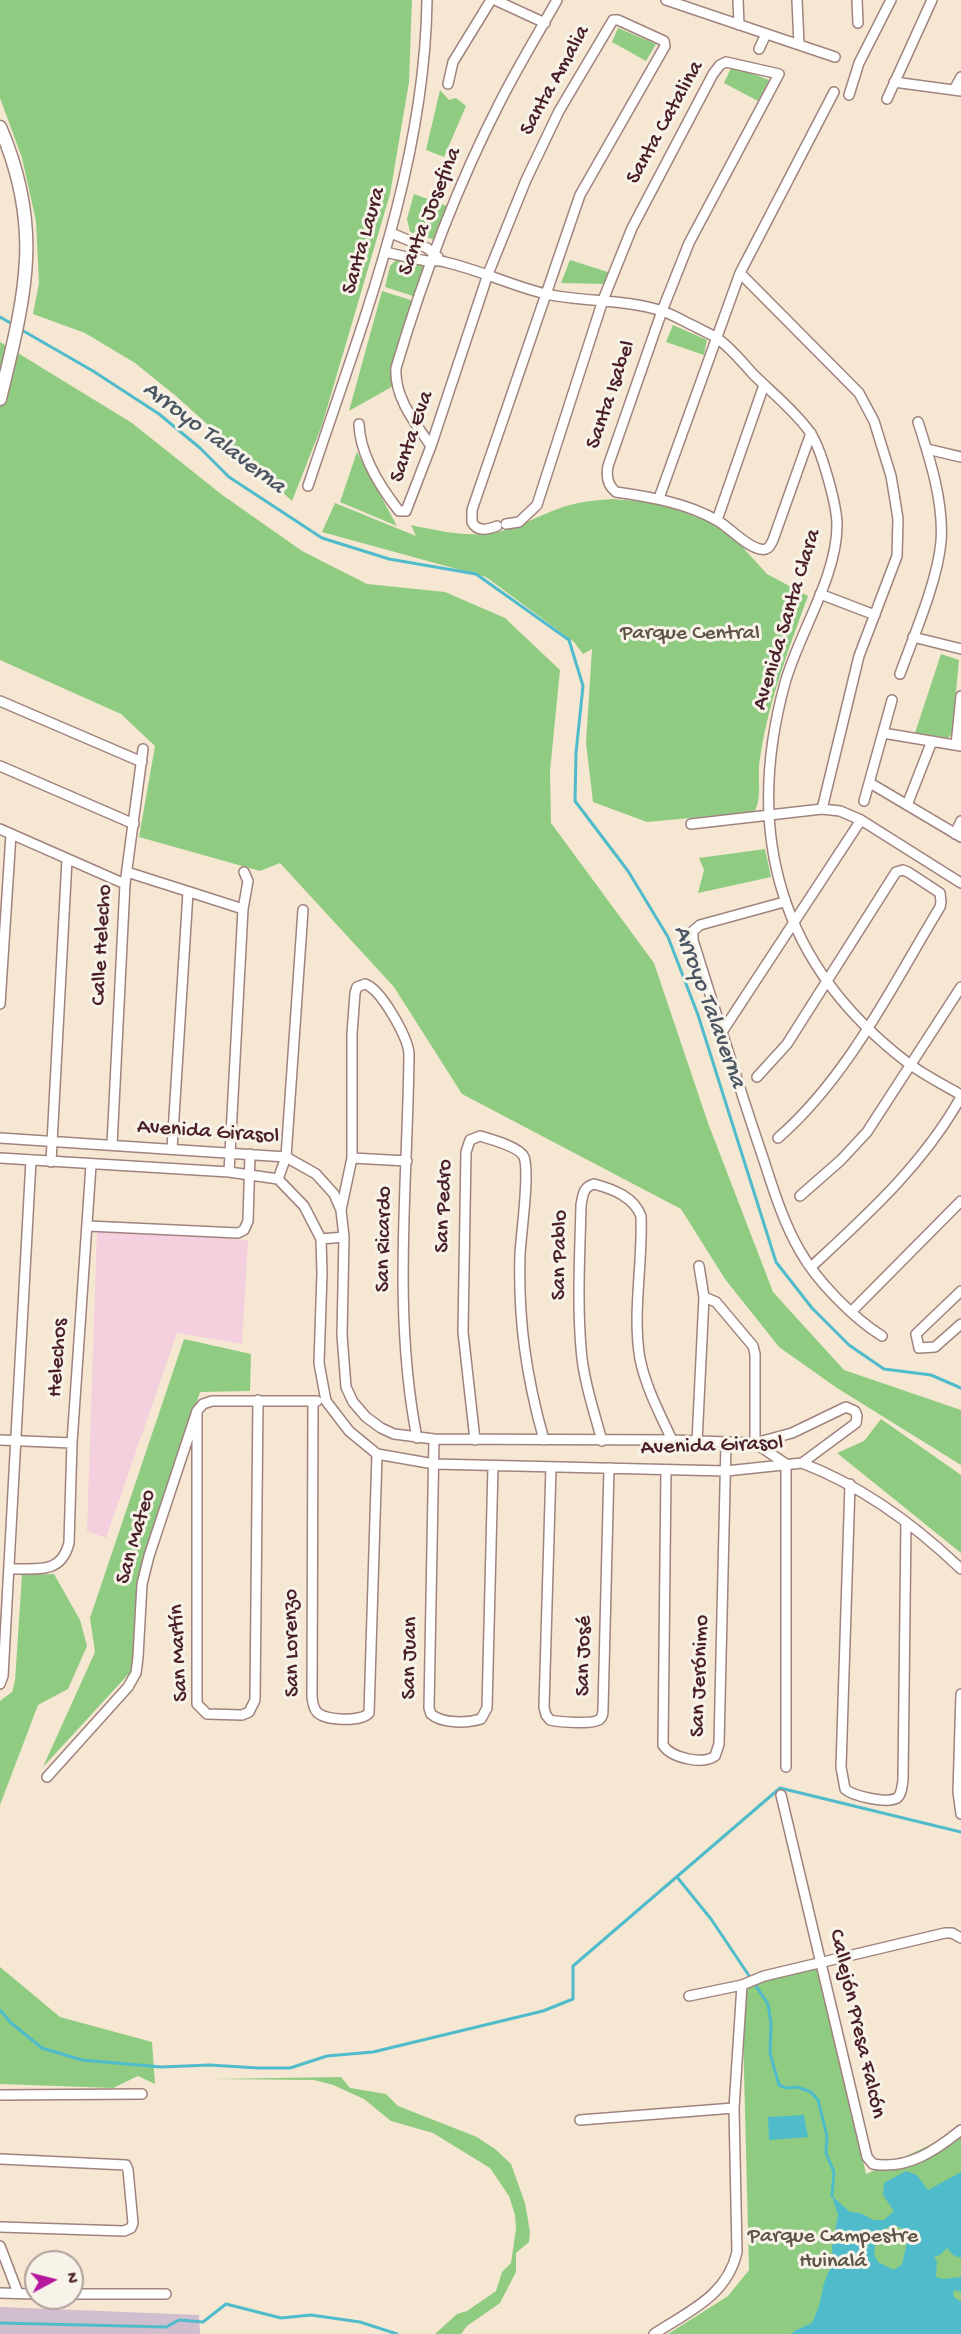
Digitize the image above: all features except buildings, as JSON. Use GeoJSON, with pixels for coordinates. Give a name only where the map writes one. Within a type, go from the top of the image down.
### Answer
{"type":"FeatureCollection","features":[{"type":"Feature","properties":{"kind":"street","name":"Santa Laura"},"geometry":{"type":"LineString","coordinates":[[308,486],[391,233],[418,110],[425,66],[427,0]]}},
{"type":"Feature","properties":{"kind":"street"},"geometry":{"type":"LineString","coordinates":[[448,84],[453,62],[493,0],[545,23]]}},
{"type":"Feature","properties":{"kind":"street","name":"Santa Josefina"},"geometry":{"type":"LineString","coordinates":[[431,446],[406,407],[396,385],[400,356],[432,257],[474,157],[500,102],[558,0]]}},
{"type":"Feature","properties":{"kind":"street"},"geometry":{"type":"LineString","coordinates":[[666,0],[835,57]]}},
{"type":"Feature","properties":{"kind":"street"},"geometry":{"type":"LineString","coordinates":[[738,0],[740,25]]}},
{"type":"Feature","properties":{"kind":"street"},"geometry":{"type":"LineString","coordinates":[[797,0],[799,44]]}},
{"type":"Feature","properties":{"kind":"street"},"geometry":{"type":"LineString","coordinates":[[857,0],[858,23]]}},
{"type":"Feature","properties":{"kind":"street"},"geometry":{"type":"LineString","coordinates":[[849,95],[859,63],[891,0]]}},
{"type":"Feature","properties":{"kind":"street"},"geometry":{"type":"LineString","coordinates":[[886,99],[932,0]]}},
{"type":"Feature","properties":{"kind":"street","name":"Santa Amalia"},"geometry":{"type":"LineString","coordinates":[[488,274],[526,180],[560,111],[611,21],[617,20],[663,40],[665,45],[589,176],[576,205],[546,294]]}},
{"type":"Feature","properties":{"kind":"street"},"geometry":{"type":"LineString","coordinates":[[759,49],[766,34]]}},
{"type":"Feature","properties":{"kind":"street","name":"Santa Catalina"},"geometry":{"type":"LineString","coordinates":[[603,300],[636,219],[716,68],[723,63],[731,62],[779,74],[689,243],[662,311]]}},
{"type":"Feature","properties":{"kind":"street"},"geometry":{"type":"LineString","coordinates":[[894,82],[958,91],[961,77]]}},
{"type":"Feature","properties":{"kind":"street"},"geometry":{"type":"LineString","coordinates":[[811,433],[769,548],[756,548],[717,520],[659,498],[740,273],[834,93]]}},
{"type":"Feature","properties":{"kind":"street"},"geometry":{"type":"LineString","coordinates":[[0,127],[10,149],[24,208],[28,242],[21,312],[0,399]]}},
{"type":"Feature","properties":{"kind":"street","name":"Avenida Santa Clara"},"geometry":{"type":"LineString","coordinates":[[391,233],[442,261],[546,294],[603,300],[662,311],[718,339],[811,433],[831,486],[837,526],[835,551],[795,654],[770,748],[768,816],[772,855],[784,902],[826,980],[867,1028],[910,1065],[961,1096]]}},
{"type":"Feature","properties":{"kind":"street","name":"Avenida Santa Clara"},"geometry":{"type":"LineString","coordinates":[[385,252],[432,257]]}},
{"type":"Feature","properties":{"kind":"street"},"geometry":{"type":"LineString","coordinates":[[740,273],[859,393],[874,421],[891,476],[898,519],[897,556],[859,656],[822,809]]}},
{"type":"Feature","properties":{"kind":"street","name":"Santa Eva"},"geometry":{"type":"LineString","coordinates":[[359,424],[363,448],[390,499],[401,512],[408,510],[488,274]]}},
{"type":"Feature","properties":{"kind":"street"},"geometry":{"type":"LineString","coordinates":[[546,294],[472,510],[472,522],[480,530],[519,522],[534,509],[540,499],[603,300]]}},
{"type":"Feature","properties":{"kind":"street","name":"Santa Isabel"},"geometry":{"type":"LineString","coordinates":[[659,498],[616,492],[609,484],[607,473],[662,311]]}},
{"type":"Feature","properties":{"kind":"street"},"geometry":{"type":"LineString","coordinates":[[717,520],[764,385]]}},
{"type":"Feature","properties":{"kind":"street"},"geometry":{"type":"LineString","coordinates":[[900,674],[936,566],[941,542],[939,511],[927,449],[918,422]]}},
{"type":"Feature","properties":{"kind":"street"},"geometry":{"type":"LineString","coordinates":[[927,449],[961,457]]}},
{"type":"Feature","properties":{"kind":"street"},"geometry":{"type":"LineString","coordinates":[[820,594],[875,615]]}},
{"type":"Feature","properties":{"kind":"street"},"geometry":{"type":"LineString","coordinates":[[913,637],[961,649]]}},
{"type":"Feature","properties":{"kind":"street"},"geometry":{"type":"LineString","coordinates":[[884,733],[959,746],[961,696]]}},
{"type":"Feature","properties":{"kind":"street"},"geometry":{"type":"LineString","coordinates":[[864,801],[892,700]]}},
{"type":"Feature","properties":{"kind":"street"},"geometry":{"type":"LineString","coordinates":[[0,701],[142,762]]}},
{"type":"Feature","properties":{"kind":"street"},"geometry":{"type":"LineString","coordinates":[[907,805],[932,741]]}},
{"type":"Feature","properties":{"kind":"street","name":"Calle Helecho"},"geometry":{"type":"LineString","coordinates":[[112,1145],[126,884],[143,749]]}},
{"type":"Feature","properties":{"kind":"street"},"geometry":{"type":"LineString","coordinates":[[0,766],[134,824]]}},
{"type":"Feature","properties":{"kind":"street"},"geometry":{"type":"LineString","coordinates":[[870,783],[958,835],[961,821]]}},
{"type":"Feature","properties":{"kind":"street"},"geometry":{"type":"LineString","coordinates":[[691,824],[822,809],[840,811],[861,820],[961,884]]}},
{"type":"Feature","properties":{"kind":"street"},"geometry":{"type":"LineString","coordinates":[[722,1032],[861,820]]}},
{"type":"Feature","properties":{"kind":"street"},"geometry":{"type":"LineString","coordinates":[[0,829],[126,884]]}},
{"type":"Feature","properties":{"kind":"street"},"geometry":{"type":"LineString","coordinates":[[0,1004],[11,834]]}},
{"type":"Feature","properties":{"kind":"street"},"geometry":{"type":"LineString","coordinates":[[51,1162],[67,859]]}},
{"type":"Feature","properties":{"kind":"street"},"geometry":{"type":"LineString","coordinates":[[757,1077],[787,1044],[896,872],[903,870],[908,872],[940,893],[940,907],[867,1028],[814,1102],[777,1138]]}},
{"type":"Feature","properties":{"kind":"street"},"geometry":{"type":"LineString","coordinates":[[127,872],[243,909]]}},
{"type":"Feature","properties":{"kind":"street"},"geometry":{"type":"LineString","coordinates":[[229,1172],[243,909],[248,881],[244,872]]}},
{"type":"Feature","properties":{"kind":"street"},"geometry":{"type":"LineString","coordinates":[[172,1149],[188,892]]}},
{"type":"Feature","properties":{"kind":"street"},"geometry":{"type":"LineString","coordinates":[[784,902],[704,924],[695,928],[693,940],[782,1211],[800,1252],[852,1311],[882,1336]]}},
{"type":"Feature","properties":{"kind":"street"},"geometry":{"type":"LineString","coordinates":[[278,1179],[286,1157],[303,910]]}},
{"type":"Feature","properties":{"kind":"street","name":"San Ricardo"},"geometry":{"type":"LineString","coordinates":[[352,1158],[352,1034],[355,993],[357,987],[365,984],[373,988],[407,1041],[407,1161],[403,1259],[404,1348],[409,1396],[417,1438]]}},
{"type":"Feature","properties":{"kind":"street"},"geometry":{"type":"LineString","coordinates":[[800,1196],[841,1160],[867,1132],[961,987]]}},
{"type":"Feature","properties":{"kind":"street"},"geometry":{"type":"LineString","coordinates":[[811,1267],[867,1216],[908,1173],[936,1138],[961,1096]]}},
{"type":"Feature","properties":{"kind":"street","name":"San Pedro"},"geometry":{"type":"LineString","coordinates":[[475,1440],[463,1332],[463,1243],[468,1143],[474,1137],[480,1136],[519,1151],[524,1157],[525,1180],[520,1255],[522,1339],[526,1371],[544,1440]]}},
{"type":"Feature","properties":{"kind":"street","name":"Avenida Girasol"},"geometry":{"type":"LineString","coordinates":[[0,1138],[286,1157],[316,1174],[334,1194],[341,1210],[344,1237],[342,1335],[346,1387],[353,1402],[366,1417],[394,1434],[434,1439],[672,1440],[755,1443],[792,1433],[846,1407],[855,1411],[856,1422],[852,1428],[802,1463],[726,1471],[435,1464],[377,1454],[349,1431],[326,1401],[319,1363],[321,1239],[304,1206],[278,1179],[229,1172],[0,1158]]}},
{"type":"Feature","properties":{"kind":"street"},"geometry":{"type":"LineString","coordinates":[[88,1226],[232,1234],[244,1230],[248,1221],[250,1154]]}},
{"type":"Feature","properties":{"kind":"street"},"geometry":{"type":"LineString","coordinates":[[341,1210],[352,1158],[407,1161]]}},
{"type":"Feature","properties":{"kind":"street"},"geometry":{"type":"LineString","coordinates":[[0,1684],[3,1676],[10,1569],[31,1160]]}},
{"type":"Feature","properties":{"kind":"street","name":"Helechos"},"geometry":{"type":"LineString","coordinates":[[10,1569],[47,1568],[62,1560],[69,1543],[72,1443],[91,1165]]}},
{"type":"Feature","properties":{"kind":"street","name":"San Pablo"},"geometry":{"type":"LineString","coordinates":[[602,1441],[588,1390],[581,1349],[579,1285],[581,1205],[583,1192],[587,1186],[594,1184],[637,1205],[641,1216],[638,1299],[640,1359],[652,1397],[672,1440]]}},
{"type":"Feature","properties":{"kind":"street"},"geometry":{"type":"LineString","coordinates":[[852,1311],[961,1202]]}},
{"type":"Feature","properties":{"kind":"street"},"geometry":{"type":"LineString","coordinates":[[321,1239],[344,1237]]}},
{"type":"Feature","properties":{"kind":"street"},"geometry":{"type":"LineString","coordinates":[[697,1442],[704,1297],[699,1266]]}},
{"type":"Feature","properties":{"kind":"street"},"geometry":{"type":"LineString","coordinates":[[961,1291],[916,1334],[919,1348],[935,1347],[961,1324]]}},
{"type":"Feature","properties":{"kind":"street"},"geometry":{"type":"LineString","coordinates":[[704,1297],[716,1302],[753,1346],[755,1354],[755,1443],[786,1464],[786,1767]]}},
{"type":"Feature","properties":{"kind":"street","name":"San Martín"},"geometry":{"type":"LineString","coordinates":[[197,1411],[197,1704],[207,1714],[242,1715],[249,1712],[255,1700],[258,1400]]}},
{"type":"Feature","properties":{"kind":"street"},"geometry":{"type":"LineString","coordinates":[[197,1411],[203,1404],[212,1401],[326,1401]]}},
{"type":"Feature","properties":{"kind":"street","name":"San Lorenzo"},"geometry":{"type":"LineString","coordinates":[[313,1401],[312,1697],[314,1708],[319,1714],[326,1716],[357,1720],[365,1718],[369,1713],[377,1454]]}},
{"type":"Feature","properties":{"kind":"street","name":"San Mateo"},"geometry":{"type":"LineString","coordinates":[[47,1777],[128,1687],[136,1674],[142,1584],[149,1556],[197,1411]]}},
{"type":"Feature","properties":{"kind":"street","name":"San Juan"},"geometry":{"type":"LineString","coordinates":[[434,1439],[429,1708],[433,1716],[443,1720],[475,1721],[481,1719],[487,1708],[493,1466]]}},
{"type":"Feature","properties":{"kind":"street"},"geometry":{"type":"LineString","coordinates":[[0,1440],[72,1443]]}},
{"type":"Feature","properties":{"kind":"street","name":"San Jerónimo"},"geometry":{"type":"LineString","coordinates":[[666,1470],[663,1744],[674,1754],[704,1761],[715,1756],[719,1744],[726,1443]]}},
{"type":"Feature","properties":{"kind":"street"},"geometry":{"type":"LineString","coordinates":[[802,1463],[850,1484],[906,1522],[961,1569]]}},
{"type":"Feature","properties":{"kind":"street","name":"San José"},"geometry":{"type":"LineString","coordinates":[[551,1467],[544,1707],[550,1720],[590,1722],[598,1721],[602,1717],[603,1709],[609,1468]]}},
{"type":"Feature","properties":{"kind":"street"},"geometry":{"type":"LineString","coordinates":[[850,1484],[841,1767],[845,1789],[858,1797],[891,1800],[897,1798],[901,1792],[906,1522]]}},
{"type":"Feature","properties":{"kind":"street"},"geometry":{"type":"LineString","coordinates":[[961,1694],[958,1792],[961,1814]]}},
{"type":"Feature","properties":{"kind":"street","name":"Callejón Presa Falcón"},"geometry":{"type":"LineString","coordinates":[[782,1795],[870,2162],[883,2166],[914,2161],[961,2130]]}},
{"type":"Feature","properties":{"kind":"street"},"geometry":{"type":"LineString","coordinates":[[689,1996],[742,1985],[756,1978],[945,1933],[961,1938]]}},
{"type":"Feature","properties":{"kind":"street"},"geometry":{"type":"LineString","coordinates":[[654,2334],[716,2292],[734,2268],[737,2252],[734,2108],[742,1985]]}},
{"type":"Feature","properties":{"kind":"street"},"geometry":{"type":"LineString","coordinates":[[0,2095],[142,2094]]}},
{"type":"Feature","properties":{"kind":"street"},"geometry":{"type":"LineString","coordinates":[[580,2120],[734,2108]]}},
{"type":"Feature","properties":{"kind":"street"},"geometry":{"type":"LineString","coordinates":[[0,2159],[126,2165],[133,2223],[131,2229],[124,2231],[0,2227]]}},
{"type":"Feature","properties":{"kind":"street"},"geometry":{"type":"LineString","coordinates":[[0,2246],[18,2294]]}},
{"type":"Feature","properties":{"kind":"street"},"geometry":{"type":"LineString","coordinates":[[0,2293],[24,2294]]}},
{"type":"Feature","properties":{"kind":"street"},"geometry":{"type":"LineString","coordinates":[[84,2294],[166,2294]]}},
{"type":"Feature","properties":{"kind":"shaded area"},"geometry":{"type":"Polygon","coordinates":[[[97,1230],[248,1240],[242,1344],[177,1333],[106,1538],[87,1531],[97,1230]]]}},
{"type":"Feature","properties":{"kind":"shaded area"},"geometry":{"type":"Polygon","coordinates":[[[0,2307],[24,2308],[24,2310],[199,2315],[200,2334],[0,2334],[0,2307]]]}},
{"type":"Feature","properties":{"kind":"green space"},"geometry":{"type":"Polygon","coordinates":[[[0,0],[412,0],[409,82],[390,194],[322,425],[292,501],[176,396],[135,363],[85,333],[33,314],[39,283],[36,221],[22,158],[0,98],[0,0]]]}},
{"type":"Feature","properties":{"kind":"green space"},"geometry":{"type":"Polygon","coordinates":[[[618,28],[656,44],[646,61],[612,42],[618,28]]]}},
{"type":"Feature","properties":{"kind":"green space"},"geometry":{"type":"Polygon","coordinates":[[[732,66],[769,80],[758,101],[724,83],[732,66]]]}},
{"type":"Feature","properties":{"kind":"green space"},"geometry":{"type":"Polygon","coordinates":[[[440,90],[449,100],[456,98],[466,106],[444,157],[426,150],[440,90]]]}},
{"type":"Feature","properties":{"kind":"green space"},"geometry":{"type":"Polygon","coordinates":[[[414,194],[447,206],[435,240],[410,232],[407,219],[414,194]]]}},
{"type":"Feature","properties":{"kind":"green space"},"geometry":{"type":"Polygon","coordinates":[[[396,260],[407,260],[424,267],[416,297],[385,287],[390,266],[396,260]]]}},
{"type":"Feature","properties":{"kind":"green space"},"geometry":{"type":"Polygon","coordinates":[[[570,260],[611,273],[604,284],[561,283],[570,260]]]}},
{"type":"Feature","properties":{"kind":"green space"},"geometry":{"type":"Polygon","coordinates":[[[382,291],[417,302],[391,373],[395,385],[349,411],[382,291]]]}},
{"type":"Feature","properties":{"kind":"green space"},"geometry":{"type":"Polygon","coordinates":[[[673,325],[707,340],[704,355],[666,342],[673,325]]]}},
{"type":"Feature","properties":{"kind":"green space"},"geometry":{"type":"Polygon","coordinates":[[[0,342],[132,423],[221,494],[302,551],[367,584],[445,592],[505,618],[560,670],[550,771],[551,823],[654,963],[708,1123],[773,1292],[844,1370],[961,1410],[961,1465],[837,1388],[779,1347],[725,1279],[681,1209],[462,1094],[394,987],[280,863],[260,871],[139,837],[155,746],[121,714],[0,660],[0,342]]]}},
{"type":"Feature","properties":{"kind":"green space"},"geometry":{"type":"Polygon","coordinates":[[[357,452],[397,526],[340,502],[357,452]]]}},
{"type":"Feature","properties":{"kind":"green space","name":"Parque Central"},"geometry":{"type":"Polygon","coordinates":[[[613,499],[647,502],[672,508],[715,524],[737,541],[767,574],[808,596],[767,723],[759,766],[758,802],[754,812],[647,822],[593,802],[586,743],[592,649],[583,654],[574,642],[486,577],[322,532],[335,503],[416,536],[411,525],[454,533],[487,534],[515,527],[569,505],[613,499]]]}},
{"type":"Feature","properties":{"kind":"green space"},"geometry":{"type":"Polygon","coordinates":[[[941,654],[959,660],[952,734],[948,738],[915,733],[941,654]]]}},
{"type":"Feature","properties":{"kind":"green space"},"geometry":{"type":"Polygon","coordinates":[[[765,849],[771,877],[698,893],[704,870],[699,858],[765,849]]]}},
{"type":"Feature","properties":{"kind":"green space"},"geometry":{"type":"Polygon","coordinates":[[[184,1339],[251,1354],[250,1391],[200,1392],[139,1584],[135,1667],[43,1767],[95,1652],[90,1618],[184,1339]]]}},
{"type":"Feature","properties":{"kind":"green space"},"geometry":{"type":"Polygon","coordinates":[[[881,1419],[961,1475],[961,1553],[837,1453],[864,1441],[881,1419]]]}},
{"type":"Feature","properties":{"kind":"green space"},"geometry":{"type":"Polygon","coordinates":[[[54,1574],[80,1620],[87,1646],[68,1689],[38,1705],[0,1805],[0,1701],[12,1692],[15,1681],[22,1575],[54,1574]]]}},
{"type":"Feature","properties":{"kind":"green space","name":"Parque Campestre Huinalá"},"geometry":{"type":"Polygon","coordinates":[[[819,1964],[866,2174],[961,2131],[961,2334],[668,2334],[728,2296],[749,2270],[742,1992],[749,1984],[819,1964]]]}},
{"type":"Feature","properties":{"kind":"green space"},"geometry":{"type":"Polygon","coordinates":[[[0,1967],[60,2017],[152,2042],[155,2084],[138,2076],[113,2088],[0,2084],[0,1967]]]}},
{"type":"Feature","properties":{"kind":"green space"},"geometry":{"type":"Polygon","coordinates":[[[341,2077],[350,2088],[386,2094],[398,2106],[477,2137],[511,2164],[525,2203],[530,2232],[529,2242],[516,2253],[516,2272],[500,2303],[467,2326],[461,2334],[435,2334],[457,2314],[467,2311],[496,2291],[502,2272],[511,2263],[516,2229],[515,2215],[509,2196],[490,2168],[433,2133],[391,2121],[364,2099],[333,2085],[314,2080],[213,2079],[341,2077]]]}},
{"type":"Feature","properties":{"kind":"water"},"geometry":{"type":"Polygon","coordinates":[[[804,2115],[808,2137],[769,2140],[768,2117],[804,2115]]]}},
{"type":"Feature","properties":{"kind":"water"},"geometry":{"type":"Polygon","coordinates":[[[906,2171],[917,2175],[928,2190],[961,2172],[961,2258],[953,2255],[947,2248],[934,2257],[937,2262],[936,2277],[944,2279],[961,2277],[961,2292],[956,2290],[953,2292],[954,2297],[961,2302],[961,2334],[791,2334],[812,2323],[833,2261],[832,2247],[838,2215],[832,2196],[850,2212],[860,2213],[874,2220],[884,2220],[894,2211],[883,2195],[884,2183],[906,2171]],[[894,2225],[877,2232],[874,2254],[878,2262],[894,2270],[902,2264],[908,2238],[903,2229],[894,2225]]]}},
{"type":"Feature","properties":{"kind":"waterway","name":"Arroyo Talaverna"},"geometry":{"type":"LineString","coordinates":[[0,317],[14,325]]}},
{"type":"Feature","properties":{"kind":"waterway","name":"Arroyo Talaverna"},"geometry":{"type":"LineString","coordinates":[[20,329],[93,371],[159,414],[200,448],[229,477],[322,538],[389,559],[476,574],[569,640],[583,686],[576,753],[575,801],[628,871],[668,937],[698,1015],[776,1262],[812,1308],[849,1345],[884,1369],[931,1375],[961,1388]]}},
{"type":"Feature","properties":{"kind":"waterway"},"geometry":{"type":"LineString","coordinates":[[0,2010],[11,2023],[42,2048],[82,2060],[161,2067],[210,2065],[290,2068],[327,2056],[373,2052],[543,2011],[573,1999],[573,1966],[780,1788],[961,1832]]}},
{"type":"Feature","properties":{"kind":"waterway"},"geometry":{"type":"LineString","coordinates":[[677,1877],[711,1919],[768,2004],[771,2023],[770,2053],[779,2085],[786,2088],[797,2087],[811,2092],[818,2100],[827,2136],[826,2153],[834,2172],[832,2196]]}},
{"type":"Feature","properties":{"kind":"waterway"},"geometry":{"type":"LineString","coordinates":[[0,2323],[166,2327],[179,2320],[203,2322],[226,2304],[281,2318],[311,2315],[360,2322],[397,2334]]}}]}
